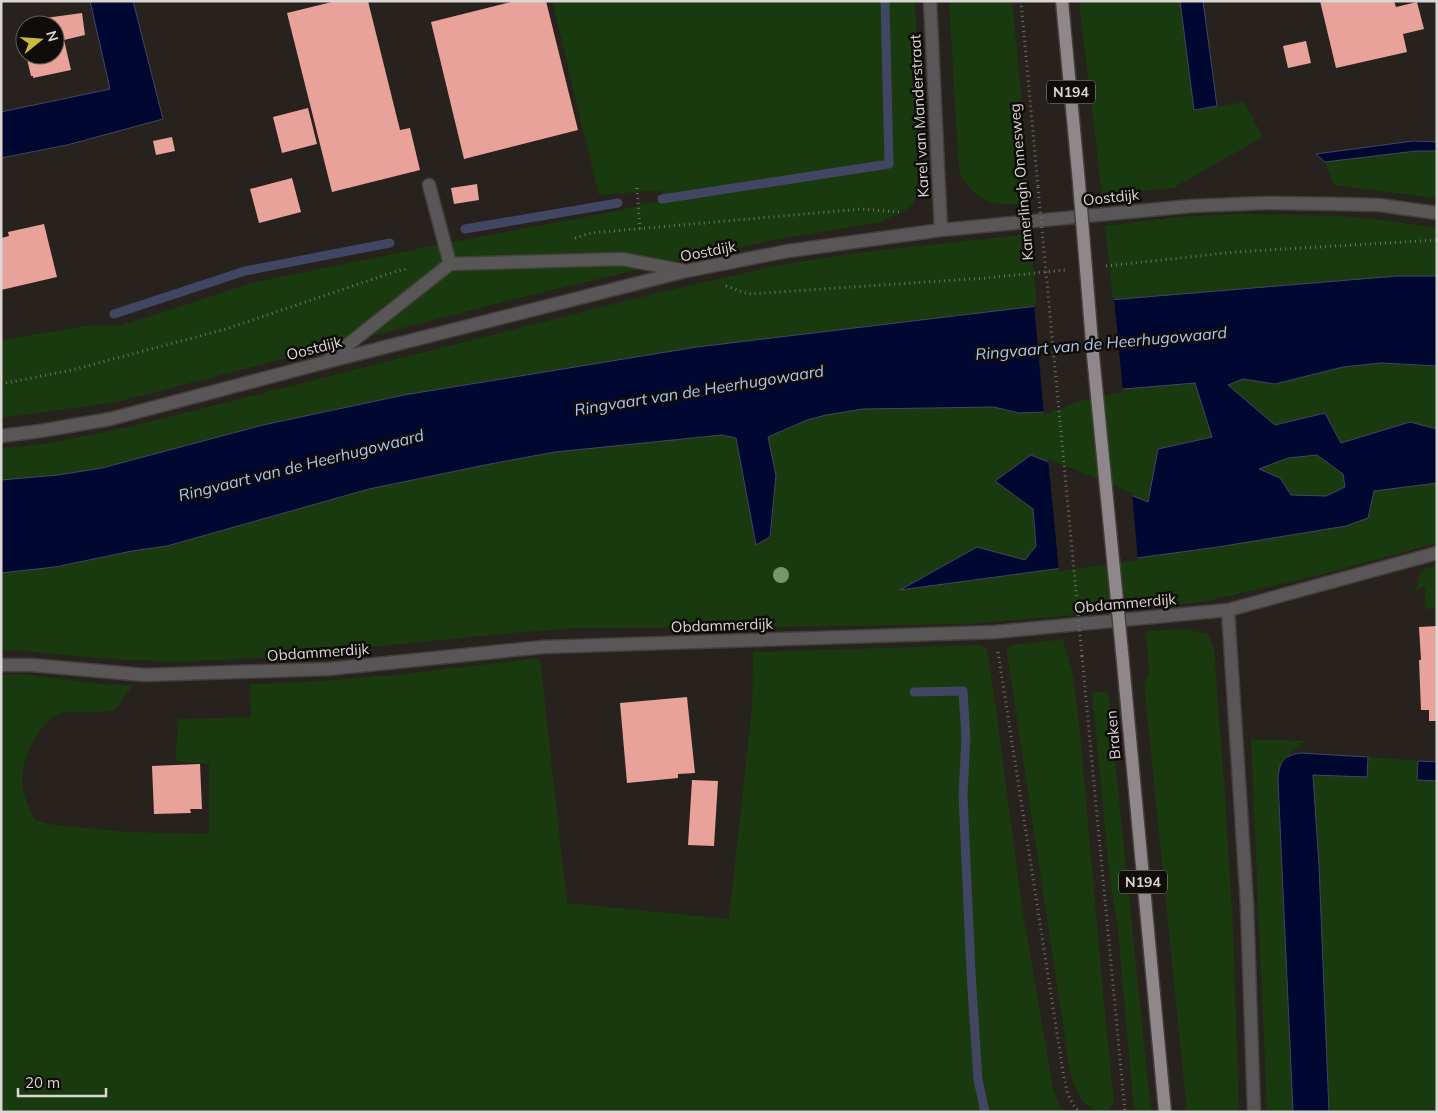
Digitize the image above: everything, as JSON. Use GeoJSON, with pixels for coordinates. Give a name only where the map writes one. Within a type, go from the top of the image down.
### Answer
{"type":"FeatureCollection","features":[{"type":"Feature","properties":{"kind":"main road","name":"Braken"},"geometry":{"type":"LineString","coordinates":[[1062,1],[1093,355],[1165,1112]]}},
{"type":"Feature","properties":{"kind":"street","name":"Karel van Manderstraat"},"geometry":{"type":"LineString","coordinates":[[930,1],[941,230]]}},
{"type":"Feature","properties":{"kind":"street"},"geometry":{"type":"LineString","coordinates":[[429,185],[450,264]]}},
{"type":"Feature","properties":{"kind":"street","name":"Oostdijk"},"geometry":{"type":"LineString","coordinates":[[1,436],[110,419],[686,271],[788,252],[941,230],[1191,206],[1265,203],[1379,205],[1437,212]]}},
{"type":"Feature","properties":{"kind":"street"},"geometry":{"type":"LineString","coordinates":[[326,362],[450,264],[622,259],[686,271]]}},
{"type":"Feature","properties":{"kind":"street","name":"Obdammerdijk"},"geometry":{"type":"LineString","coordinates":[[1,665],[31,665],[145,675],[184,674],[328,669],[543,647],[996,632],[1228,610],[1437,553]]}},
{"type":"Feature","properties":{"kind":"street"},"geometry":{"type":"LineString","coordinates":[[1228,610],[1247,905],[1254,1112]]}},
{"type":"Feature","properties":{"kind":"path","name":"Kamerlingh Onnesweg"},"geometry":{"type":"LineString","coordinates":[[1020,1],[1054,359]]}},
{"type":"Feature","properties":{"kind":"path"},"geometry":{"type":"LineString","coordinates":[[638,188],[640,229]]}},
{"type":"Feature","properties":{"kind":"path"},"geometry":{"type":"LineString","coordinates":[[572,238],[591,233],[861,209],[900,212]]}},
{"type":"Feature","properties":{"kind":"path"},"geometry":{"type":"LineString","coordinates":[[1101,266],[1235,252],[1437,240]]}},
{"type":"Feature","properties":{"kind":"path"},"geometry":{"type":"LineString","coordinates":[[1,384],[72,370],[226,329],[397,271],[414,268]]}},
{"type":"Feature","properties":{"kind":"path"},"geometry":{"type":"LineString","coordinates":[[721,284],[748,294],[986,278],[1072,269]]}},
{"type":"Feature","properties":{"kind":"path","name":"Braken"},"geometry":{"type":"LineString","coordinates":[[1054,359],[1125,1112]]}},
{"type":"Feature","properties":{"kind":"path"},"geometry":{"type":"LineString","coordinates":[[996,632],[1063,1072],[1067,1094],[1074,1107],[1080,1112]]}},
{"type":"Feature","properties":{"kind":"green space"},"geometry":{"type":"Polygon","coordinates":[[[552,1],[915,1],[924,180],[921,190],[912,205],[881,222],[774,240],[670,262],[515,299],[117,402],[1,418],[1,340],[91,325],[119,326],[252,283],[664,200],[662,190],[599,195],[552,1]]]}},
{"type":"Feature","properties":{"kind":"green space"},"geometry":{"type":"Polygon","coordinates":[[[949,1],[1012,1],[1025,133],[1028,203],[1003,204],[989,201],[975,193],[962,179],[958,158],[949,1]]]}},
{"type":"Feature","properties":{"kind":"green space"},"geometry":{"type":"Polygon","coordinates":[[[1079,1],[1180,1],[1194,110],[1244,102],[1263,137],[1173,188],[1102,195],[1079,1]]]}},
{"type":"Feature","properties":{"kind":"green space"},"geometry":{"type":"Polygon","coordinates":[[[1416,151],[1437,151],[1437,199],[1334,185],[1325,162],[1416,151]]]}},
{"type":"Feature","properties":{"kind":"green space"},"geometry":{"type":"Polygon","coordinates":[[[1240,214],[1343,216],[1437,228],[1437,276],[1397,276],[1113,300],[1105,226],[1177,217],[1240,214]]]}},
{"type":"Feature","properties":{"kind":"green space"},"geometry":{"type":"Polygon","coordinates":[[[1030,234],[1037,306],[697,347],[102,468],[58,475],[1,480],[1,448],[44,444],[125,428],[653,294],[779,265],[863,252],[1030,234]]]}},
{"type":"Feature","properties":{"kind":"green space"},"geometry":{"type":"Polygon","coordinates":[[[1381,363],[1437,366],[1437,429],[1410,422],[1341,443],[1325,413],[1275,425],[1228,385],[1243,379],[1275,384],[1343,367],[1381,363]]]}},
{"type":"Feature","properties":{"kind":"green space"},"geometry":{"type":"Polygon","coordinates":[[[1196,383],[1212,437],[1148,503],[1033,509],[1036,546],[1025,560],[977,547],[902,589],[1368,518],[1374,491],[1437,483],[1437,543],[1328,573],[1207,601],[1145,609],[969,624],[577,628],[261,658],[173,662],[94,658],[15,650],[1,651],[1,573],[55,567],[132,551],[167,546],[369,489],[555,452],[722,435],[736,438],[756,545],[771,537],[776,475],[768,437],[807,420],[823,415],[863,409],[994,407],[1019,413],[1085,396],[1125,389],[1196,383]]]}},
{"type":"Feature","properties":{"kind":"green space"},"geometry":{"type":"Polygon","coordinates":[[[1317,455],[1343,474],[1345,487],[1326,496],[1291,495],[1280,478],[1258,469],[1288,458],[1317,455]]]}},
{"type":"Feature","properties":{"kind":"green space"},"geometry":{"type":"Polygon","coordinates":[[[1437,566],[1437,608],[1424,609],[1426,586],[1416,591],[1421,570],[1437,566]]]}},
{"type":"Feature","properties":{"kind":"green space"},"geometry":{"type":"Polygon","coordinates":[[[1186,629],[1208,634],[1214,649],[1233,927],[1239,1112],[1187,1112],[1144,683],[1149,674],[1146,631],[1186,629]]]}},
{"type":"Feature","properties":{"kind":"green space"},"geometry":{"type":"Polygon","coordinates":[[[1063,639],[1074,679],[1081,743],[1114,1103],[1107,1112],[1092,1109],[1082,1100],[1070,1072],[1007,652],[1007,648],[1014,645],[1063,639]]]}},
{"type":"Feature","properties":{"kind":"green space"},"geometry":{"type":"Polygon","coordinates":[[[979,645],[987,649],[1022,907],[1053,1088],[1063,1112],[1,1112],[1,675],[22,674],[106,685],[133,685],[115,710],[65,712],[56,715],[41,729],[29,750],[22,780],[28,806],[35,820],[54,825],[130,832],[209,834],[209,764],[175,761],[179,719],[251,717],[250,684],[394,675],[540,658],[567,903],[729,919],[752,706],[753,652],[979,645]]]}},
{"type":"Feature","properties":{"kind":"green space"},"geometry":{"type":"Polygon","coordinates":[[[1108,690],[1151,1112],[1134,1112],[1117,920],[1111,889],[1092,693],[1108,690]]]}},
{"type":"Feature","properties":{"kind":"green space"},"geometry":{"type":"Polygon","coordinates":[[[1251,739],[1305,741],[1281,762],[1278,780],[1293,1112],[1267,1112],[1251,739]]]}},
{"type":"Feature","properties":{"kind":"green space"},"geometry":{"type":"Polygon","coordinates":[[[1368,757],[1437,762],[1437,1112],[1329,1112],[1313,775],[1367,777],[1368,757]]]}},
{"type":"Feature","properties":{"kind":"water"},"geometry":{"type":"Polygon","coordinates":[[[90,1],[133,1],[163,119],[67,145],[1,158],[1,112],[110,89],[90,1]]]}},
{"type":"Feature","properties":{"kind":"water"},"geometry":{"type":"Polygon","coordinates":[[[1180,1],[1203,1],[1217,106],[1194,110],[1180,1]]]}},
{"type":"Feature","properties":{"kind":"water"},"geometry":{"type":"Polygon","coordinates":[[[1413,141],[1437,142],[1437,151],[1416,151],[1325,162],[1316,154],[1413,141]]]}},
{"type":"Feature","properties":{"kind":"water","name":"Ringvaart van de Heerhugowaard"},"geometry":{"type":"Polygon","coordinates":[[[1397,276],[1437,276],[1437,366],[1381,363],[1343,367],[1275,384],[1243,379],[1228,385],[1275,425],[1325,413],[1341,443],[1410,422],[1437,429],[1437,483],[1374,491],[1368,518],[1346,526],[1218,547],[900,590],[977,547],[1025,560],[1036,546],[1033,509],[995,481],[1031,455],[1148,502],[1158,449],[1212,437],[1195,383],[1124,389],[1085,396],[1044,412],[1019,413],[994,407],[863,409],[807,420],[768,437],[776,475],[770,537],[756,545],[736,438],[722,435],[555,452],[490,464],[369,489],[167,546],[132,551],[55,567],[1,573],[1,480],[58,475],[102,468],[263,425],[404,395],[697,347],[1037,306],[1397,276]],[[1317,455],[1288,458],[1259,469],[1280,478],[1291,495],[1326,496],[1345,487],[1343,474],[1317,455]]]}},
{"type":"Feature","properties":{"kind":"water"},"geometry":{"type":"Polygon","coordinates":[[[1300,753],[1368,757],[1367,777],[1313,775],[1319,865],[1329,1112],[1293,1112],[1278,780],[1279,769],[1285,758],[1300,753]]]}},
{"type":"Feature","properties":{"kind":"water"},"geometry":{"type":"Polygon","coordinates":[[[1418,761],[1437,762],[1437,781],[1417,780],[1418,761]]]}},
{"type":"Feature","properties":{"kind":"pier"},"geometry":{"type":"Polygon","coordinates":[[[1114,298],[1123,392],[1086,399],[1044,415],[1034,304],[1114,298]]]}},
{"type":"Feature","properties":{"kind":"pier"},"geometry":{"type":"Polygon","coordinates":[[[1048,459],[1132,493],[1138,560],[1059,571],[1048,459]]]}},
{"type":"Feature","properties":{"kind":"building"},"geometry":{"type":"Polygon","coordinates":[[[336,1],[368,1],[400,130],[410,128],[420,170],[332,192],[287,13],[336,1]]]}},
{"type":"Feature","properties":{"kind":"building"},"geometry":{"type":"Polygon","coordinates":[[[515,1],[546,1],[578,130],[464,159],[431,22],[515,1]]]}},
{"type":"Feature","properties":{"kind":"building"},"geometry":{"type":"Polygon","coordinates":[[[1320,1],[1394,1],[1396,7],[1417,2],[1424,29],[1403,34],[1407,52],[1336,68],[1320,1]]]}},
{"type":"Feature","properties":{"kind":"building"},"geometry":{"type":"Polygon","coordinates":[[[82,13],[85,35],[65,40],[65,15],[82,13]]]}},
{"type":"Feature","properties":{"kind":"building"},"geometry":{"type":"Polygon","coordinates":[[[1306,41],[1311,63],[1288,68],[1283,46],[1306,41]]]}},
{"type":"Feature","properties":{"kind":"building"},"geometry":{"type":"Polygon","coordinates":[[[65,44],[71,70],[33,78],[28,65],[65,65],[65,44]]]}},
{"type":"Feature","properties":{"kind":"building"},"geometry":{"type":"Polygon","coordinates":[[[308,108],[317,144],[282,153],[273,117],[308,108]]]}},
{"type":"Feature","properties":{"kind":"building"},"geometry":{"type":"Polygon","coordinates":[[[172,137],[175,151],[156,155],[153,141],[172,137]]]}},
{"type":"Feature","properties":{"kind":"building"},"geometry":{"type":"Polygon","coordinates":[[[292,178],[301,212],[259,223],[250,189],[292,178]]]}},
{"type":"Feature","properties":{"kind":"building"},"geometry":{"type":"Polygon","coordinates":[[[477,184],[479,200],[454,204],[451,188],[477,184]]]}},
{"type":"Feature","properties":{"kind":"building"},"geometry":{"type":"Polygon","coordinates":[[[44,224],[57,277],[1,290],[1,238],[9,236],[8,232],[44,224]]]}},
{"type":"Feature","properties":{"kind":"building"},"geometry":{"type":"Polygon","coordinates":[[[1437,626],[1437,721],[1429,721],[1429,710],[1421,710],[1419,627],[1437,626]]]}},
{"type":"Feature","properties":{"kind":"building"},"geometry":{"type":"Polygon","coordinates":[[[687,697],[695,773],[678,774],[678,778],[627,783],[620,703],[687,697]]]}},
{"type":"Feature","properties":{"kind":"building"},"geometry":{"type":"Polygon","coordinates":[[[200,764],[202,809],[190,809],[191,813],[154,814],[152,766],[200,764]]]}},
{"type":"Feature","properties":{"kind":"building"},"geometry":{"type":"Polygon","coordinates":[[[692,780],[718,781],[714,846],[688,845],[692,780]]]}},
{"type":"Feature","properties":{"kind":"waterway"},"geometry":{"type":"LineString","coordinates":[[662,199],[889,164],[885,1]]}},
{"type":"Feature","properties":{"kind":"waterway"},"geometry":{"type":"LineString","coordinates":[[465,229],[618,203]]}},
{"type":"Feature","properties":{"kind":"waterway"},"geometry":{"type":"LineString","coordinates":[[114,314],[245,271],[390,243]]}},
{"type":"Feature","properties":{"kind":"waterway"},"geometry":{"type":"LineString","coordinates":[[914,692],[963,691],[966,738],[963,795],[971,972],[978,1080],[985,1112]]}}]}
